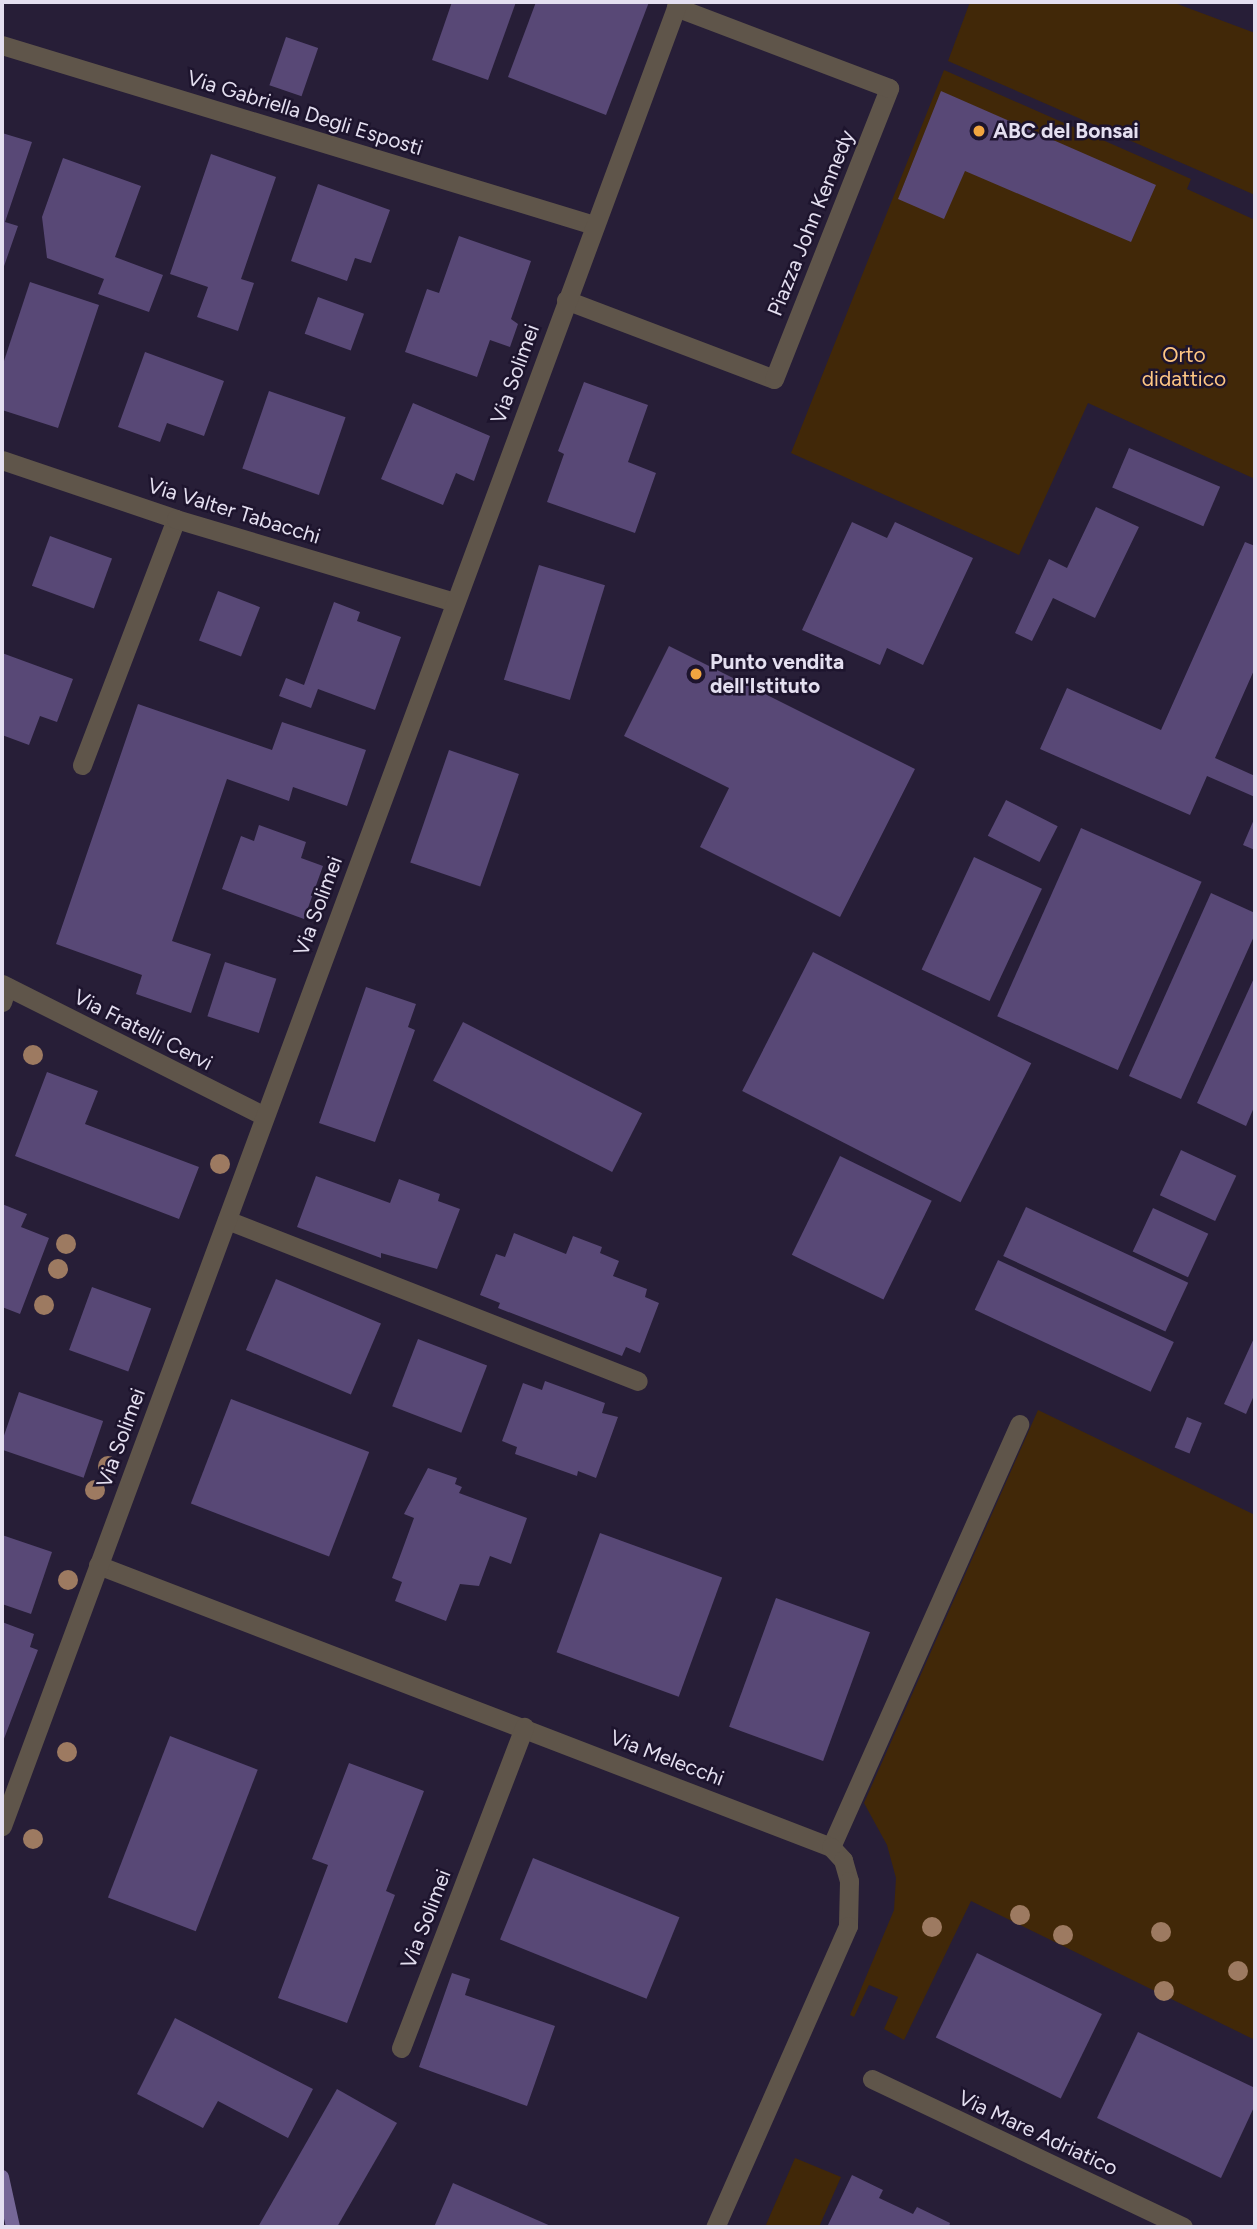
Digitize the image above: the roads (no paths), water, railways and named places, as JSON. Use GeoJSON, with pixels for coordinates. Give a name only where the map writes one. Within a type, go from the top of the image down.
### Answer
{"type":"FeatureCollection","features":[{"type":"Feature","properties":{"kind":"street","name":"Via Solimei"},"geometry":{"type":"LineString","coordinates":[[2,1826],[677,4]]}},
{"type":"Feature","properties":{"kind":"street","name":"Piazza John Kennedy"},"geometry":{"type":"LineString","coordinates":[[566,300],[774,379],[888,88],[677,4]]}},
{"type":"Feature","properties":{"kind":"street","name":"Via Gabriella Degli Esposti"},"geometry":{"type":"LineString","coordinates":[[2,45],[594,225]]}},
{"type":"Feature","properties":{"kind":"street","name":"Via Valter Tabacchi"},"geometry":{"type":"LineString","coordinates":[[2,460],[176,519],[454,602]]}},
{"type":"Feature","properties":{"kind":"street"},"geometry":{"type":"LineString","coordinates":[[82,765],[176,519]]}},
{"type":"Feature","properties":{"kind":"street","name":"Via Fratelli Cervi"},"geometry":{"type":"LineString","coordinates":[[4,991],[264,1116]]}},
{"type":"Feature","properties":{"kind":"street"},"geometry":{"type":"LineString","coordinates":[[227,1220],[638,1381]]}},
{"type":"Feature","properties":{"kind":"street"},"geometry":{"type":"LineString","coordinates":[[715,2227],[848,1926],[849,1881],[843,1860],[831,1847],[1019,1424]]}},
{"type":"Feature","properties":{"kind":"street","name":"Via Melecchi"},"geometry":{"type":"LineString","coordinates":[[99,1565],[831,1847]]}},
{"type":"Feature","properties":{"kind":"street","name":"Via Solimei"},"geometry":{"type":"LineString","coordinates":[[401,2048],[524,1727]]}},
{"type":"Feature","properties":{"kind":"street","name":"Via Mare Adriatico"},"geometry":{"type":"LineString","coordinates":[[872,2079],[1183,2227]]}},
{"type":"Feature","properties":{"kind":"waterway"},"geometry":{"type":"LineString","coordinates":[[2,2177],[13,2227]]}},
{"type":"Feature","properties":{"kind":"place","name":"ABC del Bonsai"},"geometry":{"type":"Point","coordinates":[979,131]}},
{"type":"Feature","properties":{"kind":"place","name":"Punto vendita dell'Istituto"},"geometry":{"type":"Point","coordinates":[696,674]}},
{"type":"Feature","properties":{"kind":"park label","name":"Orto didattico"},"geometry":{"type":"Point","coordinates":[1184,367]}}]}
